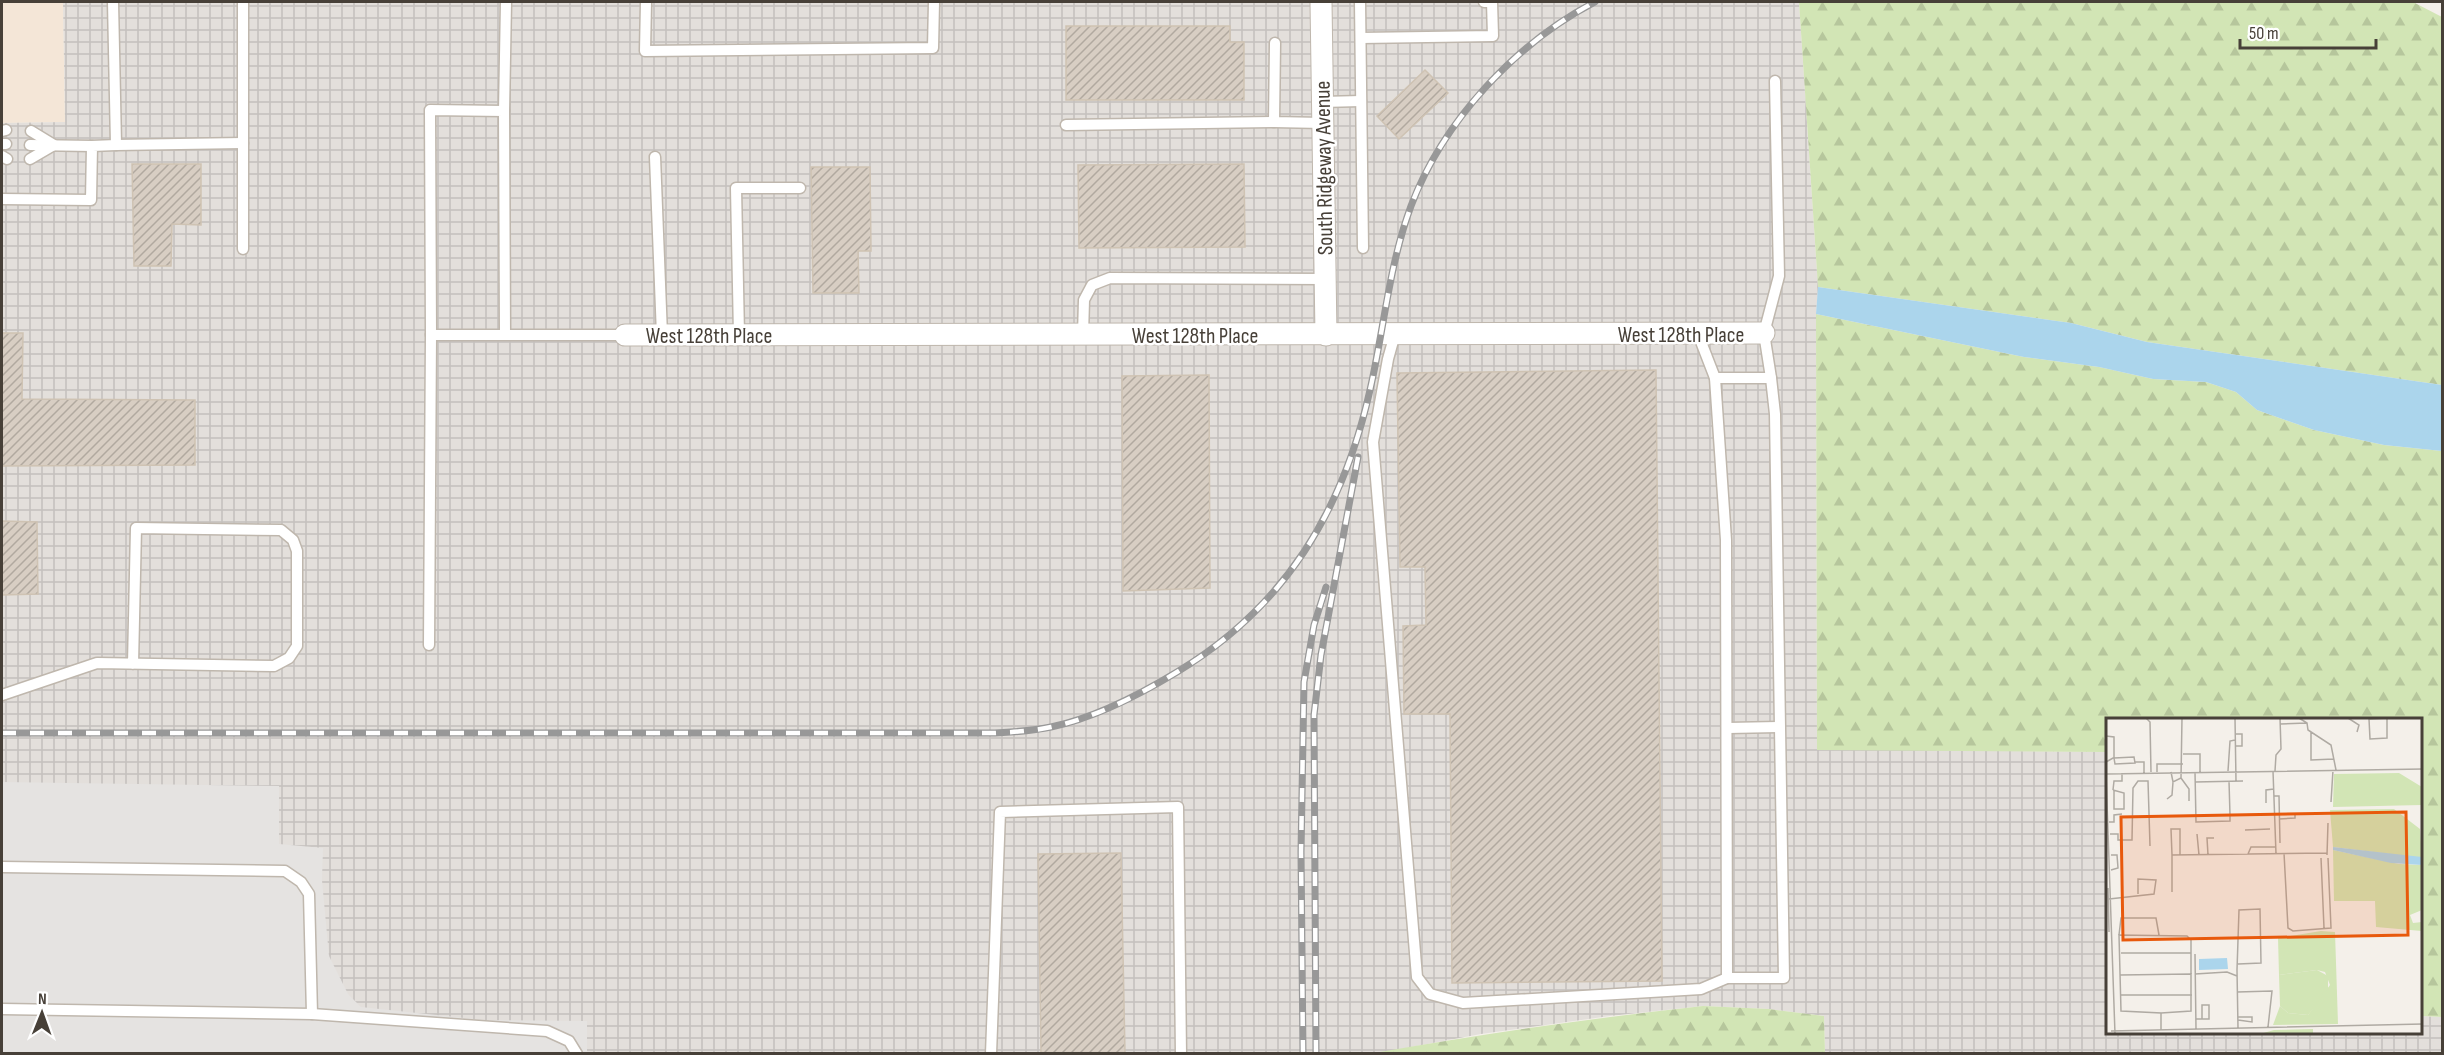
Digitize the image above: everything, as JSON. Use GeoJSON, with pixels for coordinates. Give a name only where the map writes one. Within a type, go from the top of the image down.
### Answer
{"type":"FeatureCollection","features":[{"type":"Feature","properties":{"kind":"street","name":"South Ridgeway Avenue"},"geometry":{"type":"LineString","coordinates":[[1320,2],[1326,335]]}},
{"type":"Feature","properties":{"kind":"street","name":"West 128th Place"},"geometry":{"type":"LineString","coordinates":[[625,335],[1764,333]]}},
{"type":"Feature","properties":{"kind":"lane"},"geometry":{"type":"LineString","coordinates":[[113,2],[116,145]]}},
{"type":"Feature","properties":{"kind":"lane"},"geometry":{"type":"LineString","coordinates":[[243,2],[243,249]]}},
{"type":"Feature","properties":{"kind":"lane"},"geometry":{"type":"LineString","coordinates":[[505,334],[506,2]]}},
{"type":"Feature","properties":{"kind":"lane"},"geometry":{"type":"LineString","coordinates":[[646,2],[645,51],[933,48],[934,2]]}},
{"type":"Feature","properties":{"kind":"lane"},"geometry":{"type":"LineString","coordinates":[[1360,2],[1363,248]]}},
{"type":"Feature","properties":{"kind":"lane"},"geometry":{"type":"LineString","coordinates":[[1360,38],[1493,36],[1492,2],[1484,2]]}},
{"type":"Feature","properties":{"kind":"lane"},"geometry":{"type":"LineString","coordinates":[[1274,122],[1275,43]]}},
{"type":"Feature","properties":{"kind":"lane"},"geometry":{"type":"LineString","coordinates":[[1395,334],[1388,359],[1373,442],[1417,977],[1430,994],[1463,1003],[1701,989],[1727,978],[1784,978],[1778,727],[1775,414],[1764,333],[1779,276],[1775,81]]}},
{"type":"Feature","properties":{"kind":"lane"},"geometry":{"type":"LineString","coordinates":[[1322,102],[1361,101]]}},
{"type":"Feature","properties":{"kind":"lane"},"geometry":{"type":"LineString","coordinates":[[429,645],[430,110],[504,111]]}},
{"type":"Feature","properties":{"kind":"lane"},"geometry":{"type":"LineString","coordinates":[[1066,125],[1322,123]]}},
{"type":"Feature","properties":{"kind":"lane"},"geometry":{"type":"LineString","coordinates":[[31,131],[54,145]]}},
{"type":"Feature","properties":{"kind":"lane"},"geometry":{"type":"LineString","coordinates":[[30,145],[243,143]]}},
{"type":"Feature","properties":{"kind":"lane"},"geometry":{"type":"LineString","coordinates":[[30,159],[54,145]]}},
{"type":"Feature","properties":{"kind":"lane"},"geometry":{"type":"LineString","coordinates":[[2,198],[91,200],[92,146]]}},
{"type":"Feature","properties":{"kind":"lane"},"geometry":{"type":"LineString","coordinates":[[655,157],[662,335]]}},
{"type":"Feature","properties":{"kind":"lane"},"geometry":{"type":"LineString","coordinates":[[739,335],[736,188],[800,188]]}},
{"type":"Feature","properties":{"kind":"lane"},"geometry":{"type":"LineString","coordinates":[[1083,335],[1084,300],[1092,285],[1110,278],[1325,279]]}},
{"type":"Feature","properties":{"kind":"lane"},"geometry":{"type":"LineString","coordinates":[[1698,334],[1715,378],[1726,540],[1727,978]]}},
{"type":"Feature","properties":{"kind":"lane"},"geometry":{"type":"LineString","coordinates":[[431,335],[625,335]]}},
{"type":"Feature","properties":{"kind":"lane"},"geometry":{"type":"LineString","coordinates":[[1715,378],[1770,378]]}},
{"type":"Feature","properties":{"kind":"lane"},"geometry":{"type":"LineString","coordinates":[[2,695],[97,663],[133,664],[274,666],[289,658],[297,646],[297,551],[293,540],[281,530],[136,528],[133,664]]}},
{"type":"Feature","properties":{"kind":"lane"},"geometry":{"type":"LineString","coordinates":[[1728,728],[1778,727]]}},
{"type":"Feature","properties":{"kind":"lane"},"geometry":{"type":"LineString","coordinates":[[991,1053],[1000,812],[1178,807],[1181,1053]]}},
{"type":"Feature","properties":{"kind":"lane"},"geometry":{"type":"LineString","coordinates":[[2,867],[285,871],[301,882],[309,894],[312,1014]]}},
{"type":"Feature","properties":{"kind":"lane"},"geometry":{"type":"LineString","coordinates":[[2,1009],[312,1014],[547,1031],[569,1041],[577,1053]]}},
{"type":"Feature","properties":{"kind":"shaded area"},"geometry":{"type":"Polygon","coordinates":[[[2,2],[63,2],[65,122],[2,123],[2,2]]]}},
{"type":"Feature","properties":{"kind":"shaded area"},"geometry":{"type":"Polygon","coordinates":[[[63,2],[1799,2],[1818,287],[1816,314],[1817,749],[2106,752],[2106,1034],[2423,1034],[2423,1016],[2442,1017],[2442,1053],[1825,1053],[1824,1016],[1769,1009],[1703,1006],[1481,1034],[1374,1054],[2,1053],[2,123],[65,122],[63,2]]]}},
{"type":"Feature","properties":{"kind":"shaded area"},"geometry":{"type":"Polygon","coordinates":[[[2,782],[279,786],[279,844],[323,848],[322,880],[329,956],[348,994],[361,1007],[483,1020],[587,1021],[587,1053],[2,1054],[2,782]]]}},
{"type":"Feature","properties":{"kind":"green space"},"geometry":{"type":"Polygon","coordinates":[[[1799,2],[2413,2],[2442,17],[2442,385],[2147,342],[2071,323],[1818,287],[1799,2]]]}},
{"type":"Feature","properties":{"kind":"green space"},"geometry":{"type":"Polygon","coordinates":[[[1816,314],[2024,357],[2099,367],[2153,379],[2206,382],[2236,392],[2257,410],[2314,430],[2384,445],[2442,451],[2442,1017],[2423,1016],[2423,718],[2106,718],[2106,752],[1817,750],[1816,314]]]}},
{"type":"Feature","properties":{"kind":"green space"},"geometry":{"type":"Polygon","coordinates":[[[1703,1006],[1769,1009],[1824,1016],[1825,1053],[1374,1053],[1538,1027],[1703,1006]]]}},
{"type":"Feature","properties":{"kind":"water"},"geometry":{"type":"Polygon","coordinates":[[[1818,287],[2071,323],[2147,342],[2442,385],[2442,451],[2384,445],[2314,430],[2257,410],[2236,392],[2206,382],[2153,379],[2099,367],[2024,357],[1816,314],[1818,287]]]}},
{"type":"Feature","properties":{"kind":"building"},"geometry":{"type":"Polygon","coordinates":[[[1066,26],[1230,26],[1230,42],[1244,42],[1244,100],[1066,100],[1066,26]]]}},
{"type":"Feature","properties":{"kind":"building"},"geometry":{"type":"Polygon","coordinates":[[[1425,70],[1448,93],[1399,139],[1377,116],[1425,70]]]}},
{"type":"Feature","properties":{"kind":"building"},"geometry":{"type":"Polygon","coordinates":[[[132,164],[201,164],[201,225],[172,224],[171,266],[134,266],[132,164]]]}},
{"type":"Feature","properties":{"kind":"building"},"geometry":{"type":"Polygon","coordinates":[[[1244,164],[1245,247],[1079,248],[1078,165],[1244,164]]]}},
{"type":"Feature","properties":{"kind":"building"},"geometry":{"type":"Polygon","coordinates":[[[811,167],[870,167],[871,251],[858,251],[859,293],[813,293],[811,167]]]}},
{"type":"Feature","properties":{"kind":"building"},"geometry":{"type":"Polygon","coordinates":[[[2,333],[23,333],[22,399],[195,400],[195,465],[2,466],[2,333]]]}},
{"type":"Feature","properties":{"kind":"building"},"geometry":{"type":"Polygon","coordinates":[[[1656,370],[1662,981],[1452,983],[1450,714],[1404,714],[1403,626],[1426,625],[1425,567],[1400,567],[1397,373],[1656,370]]]}},
{"type":"Feature","properties":{"kind":"building"},"geometry":{"type":"Polygon","coordinates":[[[1209,375],[1210,588],[1123,591],[1122,376],[1209,375]]]}},
{"type":"Feature","properties":{"kind":"building"},"geometry":{"type":"Polygon","coordinates":[[[2,521],[37,522],[38,594],[2,595],[2,521]]]}},
{"type":"Feature","properties":{"kind":"building"},"geometry":{"type":"Polygon","coordinates":[[[1121,853],[1125,1053],[1041,1053],[1038,854],[1121,853]]]}},
{"type":"Feature","properties":{"kind":"railway"},"geometry":{"type":"LineString","coordinates":[[2,733],[995,733],[1051,727],[1084,718],[1116,705],[1162,681],[1215,646],[1249,618],[1304,552],[1326,515],[1344,476],[1358,434],[1375,367],[1397,251],[1411,206],[1425,175],[1442,144],[1485,88],[1537,39],[1595,2]]}},
{"type":"Feature","properties":{"kind":"railway"},"geometry":{"type":"LineString","coordinates":[[1316,1054],[1314,715],[1321,655],[1358,457]]}},
{"type":"Feature","properties":{"kind":"railway"},"geometry":{"type":"LineString","coordinates":[[1303,1054],[1301,852],[1304,682],[1314,625],[1326,587]]}}]}
